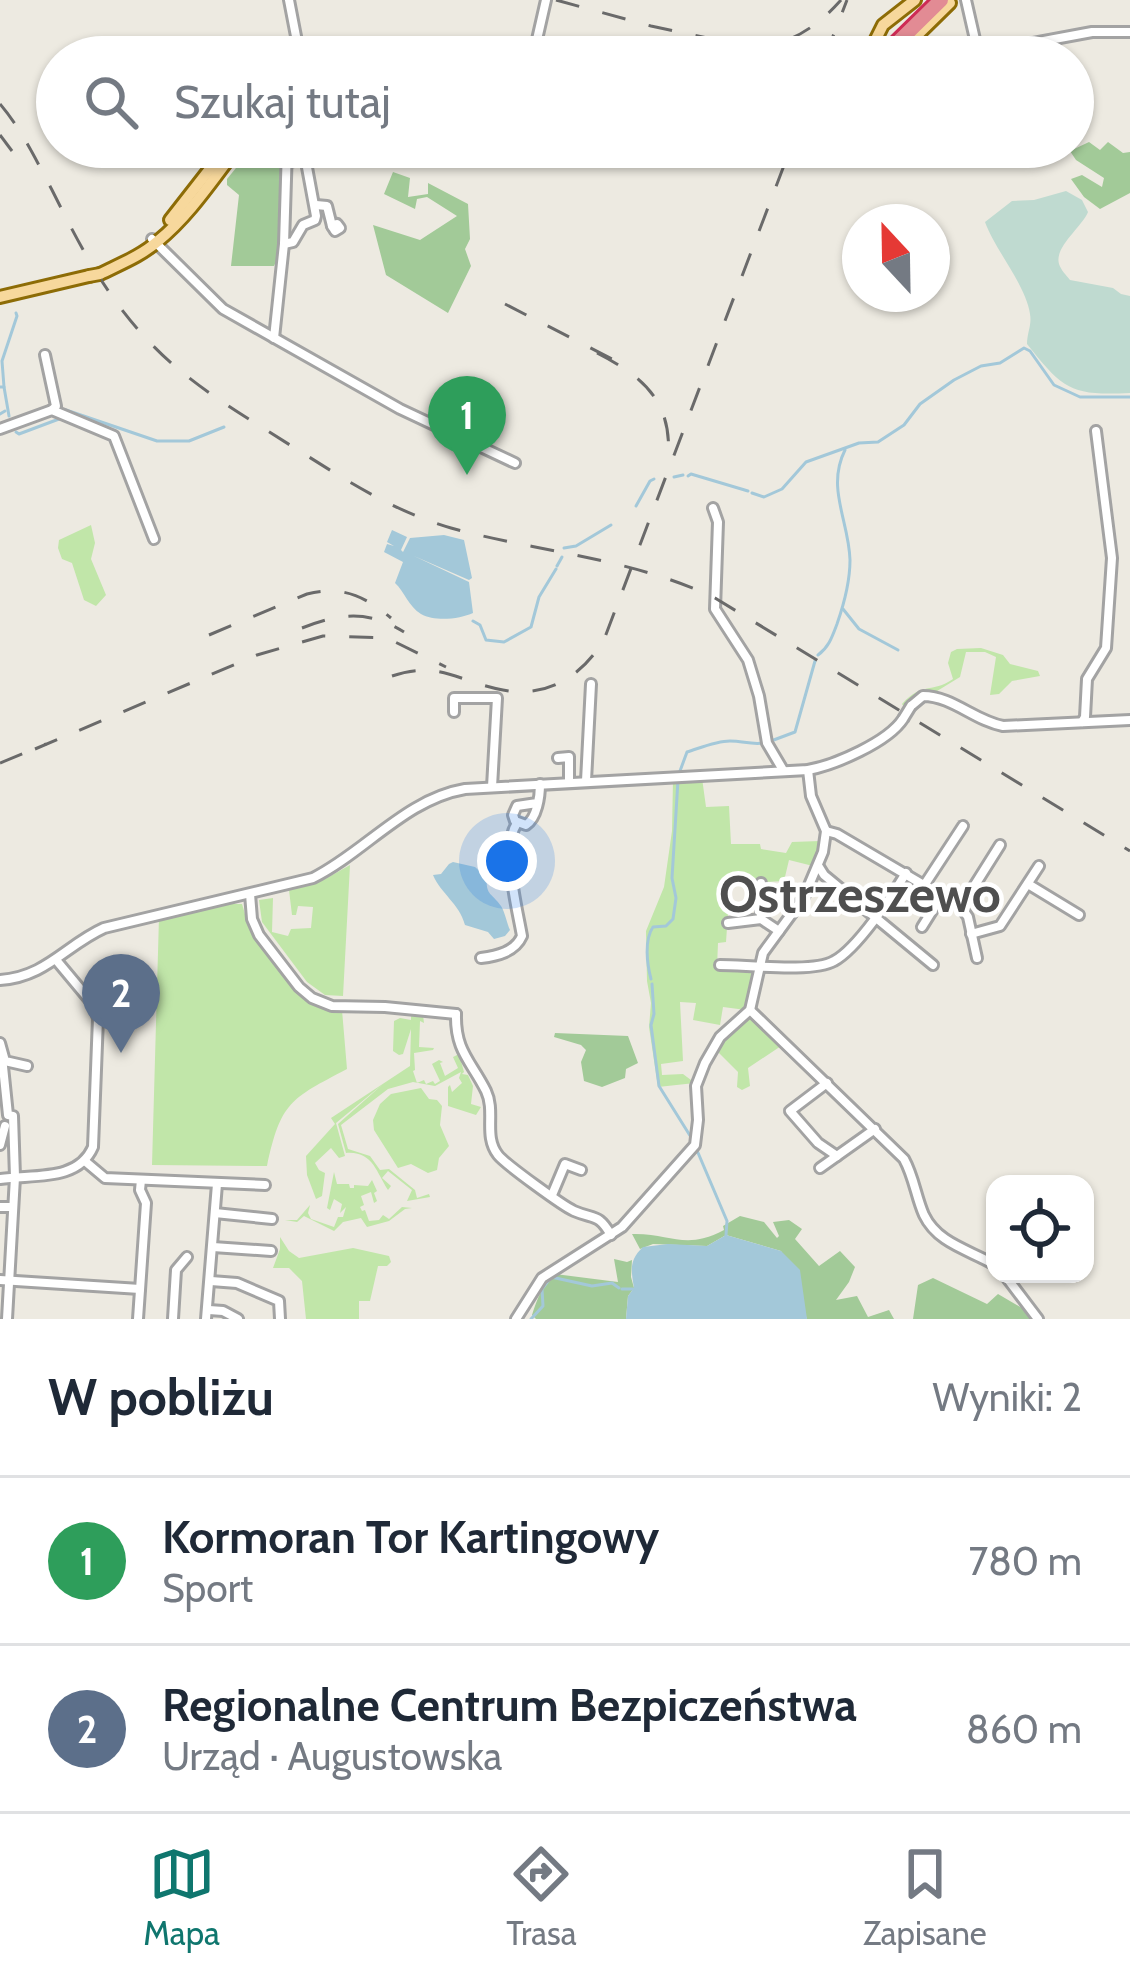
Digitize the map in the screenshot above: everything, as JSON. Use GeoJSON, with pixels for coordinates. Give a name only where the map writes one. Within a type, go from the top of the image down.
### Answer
{"type":"FeatureCollection","features":[{"type":"Feature","properties":{"kind":"highway"},"geometry":{"type":"LineString","coordinates":[[902,36],[949,1]]}},
{"type":"Feature","properties":{"kind":"main road"},"geometry":{"type":"LineString","coordinates":[[880,36],[883,25],[915,0]]}},
{"type":"Feature","properties":{"kind":"main road"},"geometry":{"type":"LineString","coordinates":[[915,36],[949,1]]}},
{"type":"Feature","properties":{"kind":"main road"},"geometry":{"type":"LineString","coordinates":[[156,239],[211,168]]}},
{"type":"Feature","properties":{"kind":"main road"},"geometry":{"type":"LineString","coordinates":[[0,293],[93,272],[156,239],[187,212],[222,168]]}},
{"type":"Feature","properties":{"kind":"street"},"geometry":{"type":"LineString","coordinates":[[289,0],[296,36]]}},
{"type":"Feature","properties":{"kind":"street"},"geometry":{"type":"LineString","coordinates":[[538,36],[547,0]]}},
{"type":"Feature","properties":{"kind":"street"},"geometry":{"type":"LineString","coordinates":[[949,1],[972,21],[975,36]]}},
{"type":"Feature","properties":{"kind":"street"},"geometry":{"type":"LineString","coordinates":[[1072,36],[1130,32]]}},
{"type":"Feature","properties":{"kind":"street"},"geometry":{"type":"LineString","coordinates":[[274,338],[287,168]]}},
{"type":"Feature","properties":{"kind":"street"},"geometry":{"type":"LineString","coordinates":[[284,244],[293,242],[303,225],[315,220],[307,168]]}},
{"type":"Feature","properties":{"kind":"street"},"geometry":{"type":"LineString","coordinates":[[316,205],[327,206],[332,226]]}},
{"type":"Feature","properties":{"kind":"street"},"geometry":{"type":"LineString","coordinates":[[156,239],[223,309],[400,409],[515,463]]}},
{"type":"Feature","properties":{"kind":"street"},"geometry":{"type":"LineString","coordinates":[[0,429],[56,406],[45,355]]}},
{"type":"Feature","properties":{"kind":"street"},"geometry":{"type":"LineString","coordinates":[[52,410],[114,436],[154,539]]}},
{"type":"Feature","properties":{"kind":"street"},"geometry":{"type":"LineString","coordinates":[[1082,722],[1087,679],[1106,648],[1112,558],[1096,431]]}},
{"type":"Feature","properties":{"kind":"street"},"geometry":{"type":"LineString","coordinates":[[713,508],[718,523],[715,609],[748,660],[766,736],[783,771]]}},
{"type":"Feature","properties":{"kind":"street"},"geometry":{"type":"LineString","coordinates":[[586,781],[591,684]]}},
{"type":"Feature","properties":{"kind":"street"},"geometry":{"type":"LineString","coordinates":[[0,980],[22,977],[57,961],[104,928],[287,886],[328,871],[437,796],[465,789],[808,770],[833,763],[889,734],[919,698],[928,695],[995,726],[1130,720]]}},
{"type":"Feature","properties":{"kind":"street"},"geometry":{"type":"LineString","coordinates":[[454,712],[454,698],[497,698],[492,787]]}},
{"type":"Feature","properties":{"kind":"street"},"geometry":{"type":"LineString","coordinates":[[558,758],[568,757],[569,782]]}},
{"type":"Feature","properties":{"kind":"street"},"geometry":{"type":"LineString","coordinates":[[516,1319],[538,1282],[622,1227],[695,1145],[695,1086],[705,1063],[720,1037],[750,1010],[763,953],[804,897],[818,865],[826,831],[811,796],[808,770]]}},
{"type":"Feature","properties":{"kind":"street"},"geometry":{"type":"LineString","coordinates":[[481,958],[503,954],[519,943],[512,827],[533,820],[540,784]]}},
{"type":"Feature","properties":{"kind":"street"},"geometry":{"type":"LineString","coordinates":[[518,823],[514,808],[524,803],[534,807]]}},
{"type":"Feature","properties":{"kind":"street"},"geometry":{"type":"LineString","coordinates":[[926,884],[962,826]]}},
{"type":"Feature","properties":{"kind":"street"},"geometry":{"type":"LineString","coordinates":[[826,831],[962,907],[977,958]]}},
{"type":"Feature","properties":{"kind":"street"},"geometry":{"type":"LineString","coordinates":[[962,907],[1000,845]]}},
{"type":"Feature","properties":{"kind":"street"},"geometry":{"type":"LineString","coordinates":[[818,865],[932,965]]}},
{"type":"Feature","properties":{"kind":"street"},"geometry":{"type":"LineString","coordinates":[[971,934],[1000,926],[1039,866]]}},
{"type":"Feature","properties":{"kind":"street"},"geometry":{"type":"LineString","coordinates":[[720,965],[830,963],[847,951],[888,903],[906,873]]}},
{"type":"Feature","properties":{"kind":"street"},"geometry":{"type":"LineString","coordinates":[[761,883],[761,919]]}},
{"type":"Feature","properties":{"kind":"street"},"geometry":{"type":"LineString","coordinates":[[1028,884],[1079,916]]}},
{"type":"Feature","properties":{"kind":"street"},"geometry":{"type":"LineString","coordinates":[[250,894],[259,935],[312,998],[332,1006],[456,1014],[460,1050],[488,1096],[495,1151],[571,1209],[600,1219],[611,1235]]}},
{"type":"Feature","properties":{"kind":"street"},"geometry":{"type":"LineString","coordinates":[[922,927],[942,895]]}},
{"type":"Feature","properties":{"kind":"street"},"geometry":{"type":"LineString","coordinates":[[728,923],[761,919],[779,931]]}},
{"type":"Feature","properties":{"kind":"street"},"geometry":{"type":"LineString","coordinates":[[0,1179],[72,1170],[86,1162],[93,1147],[98,1018],[57,961]]}},
{"type":"Feature","properties":{"kind":"street"},"geometry":{"type":"LineString","coordinates":[[750,1010],[904,1159],[925,1215],[941,1236],[986,1261]]}},
{"type":"Feature","properties":{"kind":"street"},"geometry":{"type":"LineString","coordinates":[[0,1043],[5,1104],[8,1115],[13,1116],[15,1177],[5,1239],[7,1319]]}},
{"type":"Feature","properties":{"kind":"street"},"geometry":{"type":"LineString","coordinates":[[2,1057],[8,1063],[27,1066]]}},
{"type":"Feature","properties":{"kind":"street"},"geometry":{"type":"LineString","coordinates":[[827,1083],[790,1111],[818,1143],[837,1156]]}},
{"type":"Feature","properties":{"kind":"street"},"geometry":{"type":"LineString","coordinates":[[5,1126],[0,1147],[14,1150]]}},
{"type":"Feature","properties":{"kind":"street"},"geometry":{"type":"LineString","coordinates":[[820,1168],[875,1130]]}},
{"type":"Feature","properties":{"kind":"street"},"geometry":{"type":"LineString","coordinates":[[86,1162],[105,1178],[265,1185]]}},
{"type":"Feature","properties":{"kind":"street"},"geometry":{"type":"LineString","coordinates":[[552,1195],[565,1164],[581,1170]]}},
{"type":"Feature","properties":{"kind":"street"},"geometry":{"type":"LineString","coordinates":[[138,1319],[146,1203],[141,1180]]}},
{"type":"Feature","properties":{"kind":"street"},"geometry":{"type":"LineString","coordinates":[[217,1184],[207,1314],[223,1311],[238,1319]]}},
{"type":"Feature","properties":{"kind":"street"},"geometry":{"type":"LineString","coordinates":[[0,1207],[13,1207]]}},
{"type":"Feature","properties":{"kind":"street"},"geometry":{"type":"LineString","coordinates":[[215,1214],[272,1219]]}},
{"type":"Feature","properties":{"kind":"street"},"geometry":{"type":"LineString","coordinates":[[213,1246],[271,1251]]}},
{"type":"Feature","properties":{"kind":"street"},"geometry":{"type":"LineString","coordinates":[[173,1319],[176,1270],[187,1257]]}},
{"type":"Feature","properties":{"kind":"street"},"geometry":{"type":"LineString","coordinates":[[4,1280],[140,1289]]}},
{"type":"Feature","properties":{"kind":"street"},"geometry":{"type":"LineString","coordinates":[[211,1280],[237,1283],[279,1300],[280,1319]]}},
{"type":"Feature","properties":{"kind":"street"},"geometry":{"type":"LineString","coordinates":[[1011,1283],[1038,1319]]}},
{"type":"Feature","properties":{"kind":"green space"},"geometry":{"type":"Polygon","coordinates":[[[1108,142],[1123,153],[1130,152],[1130,193],[1100,209],[1071,179],[1082,175],[1102,187],[1104,178],[1088,168],[1094,168],[1094,146],[1100,150],[1108,142]]]}},
{"type":"Feature","properties":{"kind":"green space"},"geometry":{"type":"Polygon","coordinates":[[[236,168],[283,168],[280,253],[274,266],[231,266],[239,195],[227,179],[236,168]]]}},
{"type":"Feature","properties":{"kind":"green space"},"geometry":{"type":"Polygon","coordinates":[[[393,172],[410,178],[408,197],[428,194],[428,183],[468,204],[470,239],[465,249],[471,266],[448,313],[386,275],[373,225],[420,240],[457,216],[427,197],[417,199],[415,209],[384,194],[393,172]]]}},
{"type":"Feature","properties":{"kind":"green space"},"geometry":{"type":"Polygon","coordinates":[[[91,525],[95,543],[91,559],[106,595],[96,606],[84,600],[72,563],[62,559],[58,548],[59,540],[91,525]]]}},
{"type":"Feature","properties":{"kind":"green space"},"geometry":{"type":"Polygon","coordinates":[[[981,648],[1003,655],[1010,664],[1038,671],[1040,676],[1012,681],[999,694],[990,695],[996,657],[966,652],[960,677],[906,710],[902,704],[916,692],[953,679],[948,663],[951,652],[981,648]]]}},
{"type":"Feature","properties":{"kind":"green space"},"geometry":{"type":"Polygon","coordinates":[[[702,778],[706,807],[729,806],[731,844],[760,844],[761,849],[786,853],[792,842],[820,841],[813,866],[789,860],[784,881],[730,884],[726,942],[718,943],[717,967],[754,969],[746,1010],[723,1007],[720,1025],[693,1020],[696,1003],[680,1002],[683,1061],[661,1064],[662,1075],[683,1074],[695,1083],[658,1087],[649,1027],[646,931],[664,887],[673,780],[702,778]]]}},
{"type":"Feature","properties":{"kind":"green space"},"geometry":{"type":"Polygon","coordinates":[[[350,865],[343,996],[325,995],[307,982],[262,922],[259,900],[273,898],[272,932],[288,936],[291,929],[311,928],[313,907],[298,906],[292,915],[289,890],[350,865]]]}},
{"type":"Feature","properties":{"kind":"green space"},"geometry":{"type":"Polygon","coordinates":[[[242,904],[256,940],[303,995],[320,1006],[342,1010],[347,1069],[291,1105],[277,1128],[267,1166],[152,1165],[159,917],[242,904]]]}},
{"type":"Feature","properties":{"kind":"green space"},"geometry":{"type":"Polygon","coordinates":[[[411,1013],[423,1015],[419,1047],[434,1048],[414,1053],[417,1083],[388,1089],[341,1125],[348,1149],[370,1156],[380,1170],[389,1169],[415,1190],[417,1198],[430,1197],[407,1201],[412,1190],[388,1171],[382,1178],[391,1186],[388,1190],[368,1159],[346,1153],[338,1124],[383,1084],[336,1123],[345,1156],[339,1158],[331,1148],[315,1163],[325,1173],[322,1196],[316,1199],[306,1156],[335,1124],[331,1118],[410,1066],[411,1029],[403,1054],[393,1051],[394,1021],[411,1020],[411,1013]]]}},
{"type":"Feature","properties":{"kind":"green space"},"geometry":{"type":"Polygon","coordinates":[[[750,1015],[784,1044],[748,1068],[750,1086],[742,1090],[737,1087],[738,1072],[716,1050],[723,1037],[750,1015]]]}},
{"type":"Feature","properties":{"kind":"green space"},"geometry":{"type":"Polygon","coordinates":[[[555,1033],[628,1036],[638,1063],[626,1069],[625,1078],[602,1087],[584,1081],[581,1062],[586,1050],[554,1037],[555,1033]]]}},
{"type":"Feature","properties":{"kind":"green space"},"geometry":{"type":"Polygon","coordinates":[[[459,1054],[462,1074],[468,1075],[473,1086],[471,1104],[481,1107],[476,1115],[448,1106],[448,1087],[452,1092],[462,1083],[461,1072],[435,1086],[417,1083],[440,1081],[432,1064],[443,1062],[445,1076],[458,1068],[453,1057],[459,1054]]]}},
{"type":"Feature","properties":{"kind":"green space"},"geometry":{"type":"Polygon","coordinates":[[[421,1088],[442,1106],[440,1125],[449,1146],[437,1170],[428,1173],[411,1164],[398,1168],[374,1130],[373,1120],[391,1094],[421,1088]]]}},
{"type":"Feature","properties":{"kind":"green space"},"geometry":{"type":"Polygon","coordinates":[[[334,1172],[337,1184],[350,1188],[368,1186],[372,1180],[377,1201],[374,1203],[371,1192],[361,1196],[364,1205],[360,1207],[369,1221],[383,1215],[389,1219],[402,1207],[412,1208],[389,1221],[367,1227],[361,1218],[343,1222],[334,1231],[304,1216],[297,1222],[285,1220],[297,1220],[310,1205],[311,1219],[334,1227],[346,1207],[340,1213],[342,1204],[334,1199],[327,1208],[334,1172]]]}},
{"type":"Feature","properties":{"kind":"green space"},"geometry":{"type":"Polygon","coordinates":[[[740,1216],[764,1222],[777,1238],[773,1222],[789,1220],[802,1229],[795,1239],[819,1266],[840,1251],[855,1267],[836,1300],[857,1296],[868,1317],[889,1310],[894,1319],[807,1319],[781,1251],[726,1235],[707,1246],[653,1244],[640,1249],[632,1234],[698,1239],[724,1230],[723,1226],[740,1216]]]}},
{"type":"Feature","properties":{"kind":"green space"},"geometry":{"type":"Polygon","coordinates":[[[280,1237],[299,1258],[353,1248],[389,1256],[387,1266],[378,1266],[370,1301],[359,1301],[359,1319],[306,1319],[302,1281],[289,1268],[273,1268],[280,1237]]]}},
{"type":"Feature","properties":{"kind":"green space"},"geometry":{"type":"Polygon","coordinates":[[[614,1259],[632,1260],[634,1288],[628,1296],[626,1319],[536,1319],[532,1315],[540,1293],[555,1274],[618,1282],[614,1259]]]}},
{"type":"Feature","properties":{"kind":"green space"},"geometry":{"type":"Polygon","coordinates":[[[933,1278],[987,1304],[998,1294],[1033,1319],[913,1319],[918,1285],[933,1278]]]}},
{"type":"Feature","properties":{"kind":"shaded area"},"geometry":{"type":"Polygon","coordinates":[[[1066,191],[1082,200],[1088,212],[1061,251],[1061,268],[1070,280],[1130,296],[1130,393],[1081,391],[1060,380],[1039,359],[1027,344],[1027,303],[985,222],[1012,201],[1066,191]]]}},
{"type":"Feature","properties":{"kind":"shaded area"},"geometry":{"type":"Polygon","coordinates":[[[392,530],[407,537],[403,552],[410,538],[444,535],[464,540],[469,580],[414,556],[469,582],[473,613],[440,619],[413,607],[395,583],[403,562],[384,552],[387,544],[394,546],[387,542],[392,530]]]}},
{"type":"Feature","properties":{"kind":"shaded area"},"geometry":{"type":"Polygon","coordinates":[[[453,862],[475,867],[487,878],[488,891],[510,930],[505,936],[494,939],[488,932],[465,925],[433,875],[453,862]]]}},
{"type":"Feature","properties":{"kind":"shaded area"},"geometry":{"type":"Polygon","coordinates":[[[726,1235],[781,1251],[800,1270],[807,1319],[626,1319],[628,1296],[634,1288],[633,1261],[643,1247],[707,1246],[726,1235]]]}},
{"type":"Feature","properties":{"kind":"waterway"},"geometry":{"type":"LineString","coordinates":[[4,387],[2,361],[16,313]]}},
{"type":"Feature","properties":{"kind":"waterway"},"geometry":{"type":"LineString","coordinates":[[752,493],[764,497],[782,489],[806,462],[859,443],[878,442],[954,380],[981,366],[1000,363],[1024,348],[1054,385],[1080,397],[1130,397]]}},
{"type":"Feature","properties":{"kind":"waterway"},"geometry":{"type":"LineString","coordinates":[[0,387],[4,387],[9,416]]}},
{"type":"Feature","properties":{"kind":"waterway"},"geometry":{"type":"LineString","coordinates":[[66,410],[157,441],[189,441],[224,427]]}},
{"type":"Feature","properties":{"kind":"waterway"},"geometry":{"type":"LineString","coordinates":[[0,414],[5,411]]}},
{"type":"Feature","properties":{"kind":"waterway"},"geometry":{"type":"LineString","coordinates":[[16,432],[59,419]]}},
{"type":"Feature","properties":{"kind":"waterway"},"geometry":{"type":"LineString","coordinates":[[818,655],[833,633],[849,576],[849,546],[838,491],[845,450]]}},
{"type":"Feature","properties":{"kind":"waterway"},"geometry":{"type":"LineString","coordinates":[[674,477],[683,475]]}},
{"type":"Feature","properties":{"kind":"waterway"},"geometry":{"type":"LineString","coordinates":[[688,476],[748,491]]}},
{"type":"Feature","properties":{"kind":"waterway"},"geometry":{"type":"LineString","coordinates":[[636,506],[654,479]]}},
{"type":"Feature","properties":{"kind":"waterway"},"geometry":{"type":"LineString","coordinates":[[564,548],[611,525]]}},
{"type":"Feature","properties":{"kind":"waterway"},"geometry":{"type":"LineString","coordinates":[[557,566],[562,557]]}},
{"type":"Feature","properties":{"kind":"waterway"},"geometry":{"type":"LineString","coordinates":[[473,621],[486,640],[504,642],[531,627],[539,597],[556,569]]}},
{"type":"Feature","properties":{"kind":"waterway"},"geometry":{"type":"LineString","coordinates":[[843,609],[859,629],[898,650]]}},
{"type":"Feature","properties":{"kind":"waterway"},"geometry":{"type":"LineString","coordinates":[[771,741],[795,732],[815,661]]}},
{"type":"Feature","properties":{"kind":"waterway"},"geometry":{"type":"LineString","coordinates":[[680,771],[687,752],[725,741],[764,743]]}},
{"type":"Feature","properties":{"kind":"waterway"},"geometry":{"type":"LineString","coordinates":[[651,979],[650,932],[673,919],[676,898],[672,878],[678,780]]}},
{"type":"Feature","properties":{"kind":"waterway"},"geometry":{"type":"LineString","coordinates":[[652,984],[651,1025],[659,1086],[694,1142]]}},
{"type":"Feature","properties":{"kind":"waterway"},"geometry":{"type":"LineString","coordinates":[[696,1148],[727,1221],[726,1235]]}},
{"type":"Feature","properties":{"kind":"waterway"},"geometry":{"type":"LineString","coordinates":[[531,1319],[543,1306],[542,1289],[551,1277],[592,1286],[612,1283],[619,1288]]}},
{"type":"Feature","properties":{"kind":"waterway"},"geometry":{"type":"LineString","coordinates":[[622,1289],[633,1289]]}},
{"type":"Feature","properties":{"kind":"railway"},"geometry":{"type":"LineString","coordinates":[[556,0],[698,36]]}},
{"type":"Feature","properties":{"kind":"railway"},"geometry":{"type":"LineString","coordinates":[[795,36],[841,0]]}},
{"type":"Feature","properties":{"kind":"railway"},"geometry":{"type":"LineString","coordinates":[[833,36],[847,0]]}},
{"type":"Feature","properties":{"kind":"railway"},"geometry":{"type":"LineString","coordinates":[[0,104],[36,160]]}},
{"type":"Feature","properties":{"kind":"railway"},"geometry":{"type":"LineString","coordinates":[[0,135],[12,151]]}},
{"type":"Feature","properties":{"kind":"railway"},"geometry":{"type":"LineString","coordinates":[[40,168],[104,285],[160,353],[232,408],[328,469],[429,521],[618,565],[715,598],[1130,851]]}},
{"type":"Feature","properties":{"kind":"railway"},"geometry":{"type":"LineString","coordinates":[[392,676],[436,671],[503,690],[534,691],[563,681],[597,651],[783,168]]}},
{"type":"Feature","properties":{"kind":"railway"},"geometry":{"type":"LineString","coordinates":[[505,304],[612,359]]}},
{"type":"Feature","properties":{"kind":"railway"},"geometry":{"type":"LineString","coordinates":[[597,353],[629,372],[652,394],[666,422],[668,460]]}},
{"type":"Feature","properties":{"kind":"railway"},"geometry":{"type":"LineString","coordinates":[[209,635],[319,592],[352,594],[391,618]]}},
{"type":"Feature","properties":{"kind":"railway"},"geometry":{"type":"LineString","coordinates":[[302,628],[354,616],[379,620],[404,632]]}},
{"type":"Feature","properties":{"kind":"railway"},"geometry":{"type":"LineString","coordinates":[[35,749],[257,655],[323,636],[387,638],[446,667]]}},
{"type":"Feature","properties":{"kind":"railway"},"geometry":{"type":"LineString","coordinates":[[0,763],[46,744]]}},
{"type":"Feature","properties":{"kind":"place","name":"Kormoran Tor Kartingowy"},"geometry":{"type":"Point","coordinates":[467,475]}},
{"type":"Feature","properties":{"kind":"place","name":"Regionalne Centrum Bezpiczeństwa"},"geometry":{"type":"Point","coordinates":[121,1053]}},
{"type":"Feature","properties":{"kind":"district","name":"Ostrzeszewo"},"geometry":{"type":"Point","coordinates":[860,894]}}]}
